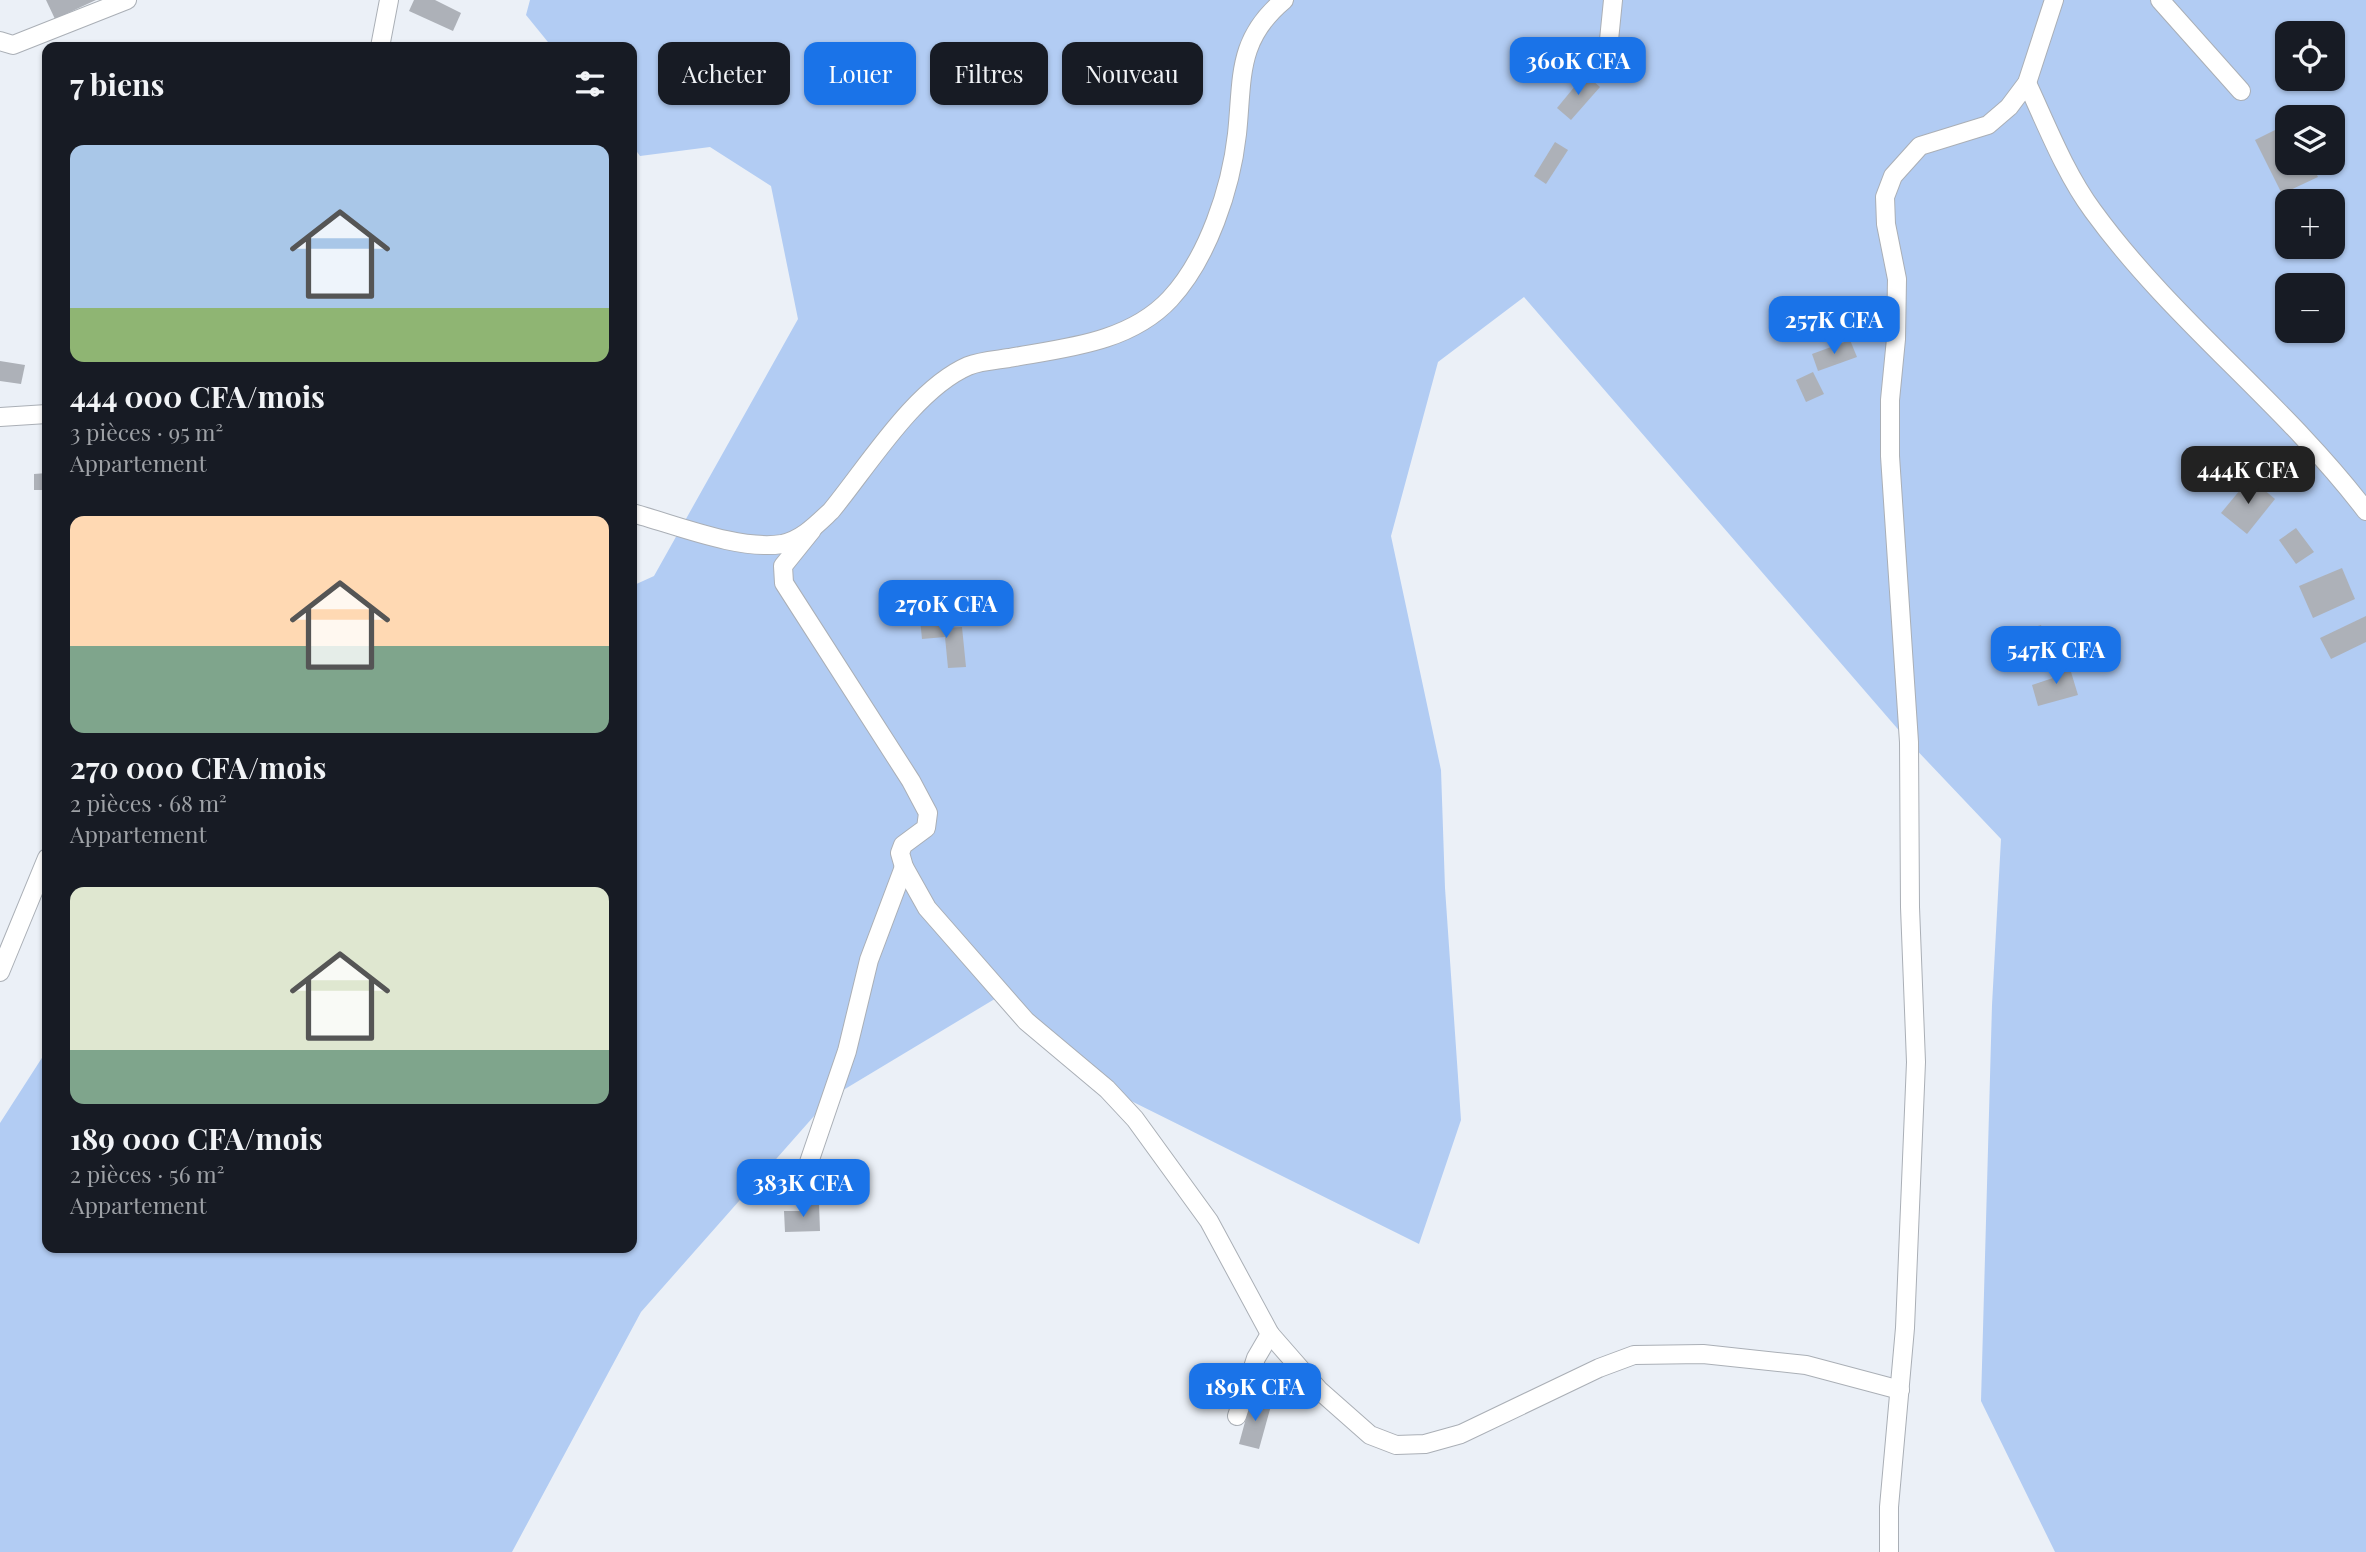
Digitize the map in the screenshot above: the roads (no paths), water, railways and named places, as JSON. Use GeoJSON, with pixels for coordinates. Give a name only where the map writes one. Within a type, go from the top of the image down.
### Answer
{"type":"FeatureCollection","features":[{"type":"Feature","properties":{"kind":"street"},"geometry":{"type":"LineString","coordinates":[[0,41],[13,45],[127,0]]}},
{"type":"Feature","properties":{"kind":"street"},"geometry":{"type":"LineString","coordinates":[[381,42],[389,0]]}},
{"type":"Feature","properties":{"kind":"street"},"geometry":{"type":"LineString","coordinates":[[1284,0],[1259,26],[1249,46],[1241,68],[1237,135],[1227,180],[1195,264],[1170,300],[1137,323],[1100,341],[970,365],[938,383],[783,566],[784,583],[889,743],[928,813],[926,828],[903,845],[900,853],[904,867],[927,908],[1026,1021],[1107,1089],[1135,1119],[1209,1221],[1270,1334],[1319,1390],[1370,1435],[1396,1445],[1424,1444],[1461,1434],[1599,1368],[1634,1355],[1703,1354],[1770,1360],[1806,1365],[1900,1390]]}},
{"type":"Feature","properties":{"kind":"street"},"geometry":{"type":"LineString","coordinates":[[1608,50],[1613,0]]}},
{"type":"Feature","properties":{"kind":"street"},"geometry":{"type":"LineString","coordinates":[[1889,1552],[1889,1507],[1900,1390],[1912,1195],[1916,1062],[1909,728],[1890,456],[1890,400],[1896,339],[1897,279],[1886,224],[1885,197],[1893,176],[1920,146],[1989,125],[2009,107],[2027,83],[2054,0]]}},
{"type":"Feature","properties":{"kind":"street"},"geometry":{"type":"LineString","coordinates":[[2160,0],[2241,91]]}},
{"type":"Feature","properties":{"kind":"street"},"geometry":{"type":"LineString","coordinates":[[2027,83],[2062,158],[2092,211],[2209,345],[2340,477],[2366,511]]}},
{"type":"Feature","properties":{"kind":"street"},"geometry":{"type":"LineString","coordinates":[[0,417],[42,414]]}},
{"type":"Feature","properties":{"kind":"street"},"geometry":{"type":"LineString","coordinates":[[637,514],[756,544],[783,544],[812,530]]}},
{"type":"Feature","properties":{"kind":"street"},"geometry":{"type":"LineString","coordinates":[[806,1171],[847,1051],[869,960],[904,867]]}},
{"type":"Feature","properties":{"kind":"street"},"geometry":{"type":"LineString","coordinates":[[0,972],[42,870]]}},
{"type":"Feature","properties":{"kind":"street"},"geometry":{"type":"LineString","coordinates":[[1237,1416],[1256,1358],[1270,1334]]}}]}
